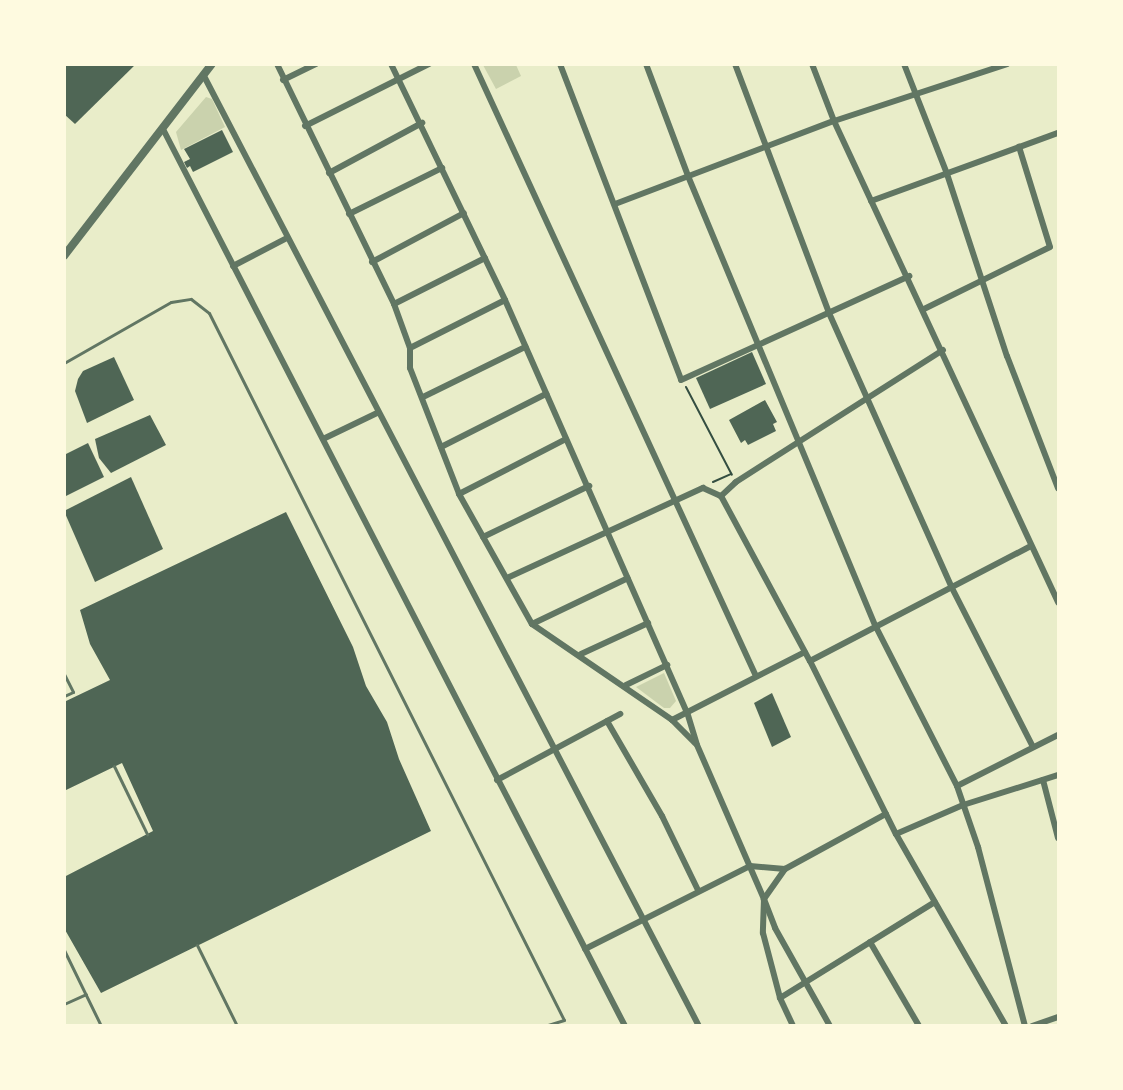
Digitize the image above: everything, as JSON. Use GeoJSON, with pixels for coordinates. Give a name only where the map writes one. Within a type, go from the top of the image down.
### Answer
{"type":"FeatureCollection","features":[{"type":"Feature","properties":{"kind":"street"},"geometry":{"type":"LineString","coordinates":[[64,256],[164,131],[212,64]]}},
{"type":"Feature","properties":{"kind":"street"},"geometry":{"type":"LineString","coordinates":[[277,64],[305,126],[394,304],[410,348],[410,368],[459,494],[532,624],[626,685],[672,720],[697,745]]}},
{"type":"Feature","properties":{"kind":"street"},"geometry":{"type":"LineString","coordinates":[[284,80],[316,64]]}},
{"type":"Feature","properties":{"kind":"street"},"geometry":{"type":"LineString","coordinates":[[391,64],[401,79],[422,123],[589,486],[687,712],[697,745],[747,867],[830,1026]]}},
{"type":"Feature","properties":{"kind":"street"},"geometry":{"type":"LineString","coordinates":[[305,126],[429,64]]}},
{"type":"Feature","properties":{"kind":"street"},"geometry":{"type":"LineString","coordinates":[[474,64],[606,345],[672,501],[756,676]]}},
{"type":"Feature","properties":{"kind":"street"},"geometry":{"type":"LineString","coordinates":[[560,64],[681,380],[909,276]]}},
{"type":"Feature","properties":{"kind":"street"},"geometry":{"type":"LineString","coordinates":[[646,64],[688,176],[876,627],[957,786],[978,847],[1025,1026]]}},
{"type":"Feature","properties":{"kind":"street"},"geometry":{"type":"LineString","coordinates":[[735,64],[829,313],[952,588],[1033,747]]}},
{"type":"Feature","properties":{"kind":"street"},"geometry":{"type":"LineString","coordinates":[[812,64],[834,121],[909,276],[1031,546],[1059,602]]}},
{"type":"Feature","properties":{"kind":"street"},"geometry":{"type":"LineString","coordinates":[[904,64],[947,174],[982,283],[1059,488]]}},
{"type":"Feature","properties":{"kind":"street"},"geometry":{"type":"LineString","coordinates":[[615,204],[834,121],[990,67],[1006,64]]}},
{"type":"Feature","properties":{"kind":"street"},"geometry":{"type":"LineString","coordinates":[[204,78],[699,1026]]}},
{"type":"Feature","properties":{"kind":"street"},"geometry":{"type":"LineString","coordinates":[[329,173],[422,123]]}},
{"type":"Feature","properties":{"kind":"street"},"geometry":{"type":"LineString","coordinates":[[164,131],[625,1026]]}},
{"type":"Feature","properties":{"kind":"street"},"geometry":{"type":"LineString","coordinates":[[871,201],[1059,133]]}},
{"type":"Feature","properties":{"kind":"street"},"geometry":{"type":"LineString","coordinates":[[924,309],[982,283],[1050,247],[1019,147]]}},
{"type":"Feature","properties":{"kind":"street"},"geometry":{"type":"LineString","coordinates":[[349,214],[442,168]]}},
{"type":"Feature","properties":{"kind":"street"},"geometry":{"type":"LineString","coordinates":[[372,262],[464,213]]}},
{"type":"Feature","properties":{"kind":"street"},"geometry":{"type":"LineString","coordinates":[[233,266],[287,238]]}},
{"type":"Feature","properties":{"kind":"street"},"geometry":{"type":"LineString","coordinates":[[394,304],[485,258]]}},
{"type":"Feature","properties":{"kind":"street"},"geometry":{"type":"LineString","coordinates":[[410,348],[505,300]]}},
{"type":"Feature","properties":{"kind":"street"},"geometry":{"type":"LineString","coordinates":[[423,397],[525,347]]}},
{"type":"Feature","properties":{"kind":"street"},"geometry":{"type":"LineString","coordinates":[[721,496],[735,482],[866,396],[943,350]]}},
{"type":"Feature","properties":{"kind":"street"},"geometry":{"type":"LineString","coordinates":[[441,447],[546,394]]}},
{"type":"Feature","properties":{"kind":"street"},"geometry":{"type":"LineString","coordinates":[[323,439],[377,413]]}},
{"type":"Feature","properties":{"kind":"street"},"geometry":{"type":"LineString","coordinates":[[459,494],[566,439]]}},
{"type":"Feature","properties":{"kind":"street"},"geometry":{"type":"LineString","coordinates":[[483,537],[589,486]]}},
{"type":"Feature","properties":{"kind":"street"},"geometry":{"type":"LineString","coordinates":[[507,578],[703,488],[721,496],[805,652],[896,834],[1006,1026]]}},
{"type":"Feature","properties":{"kind":"street"},"geometry":{"type":"LineString","coordinates":[[810,662],[1031,546]]}},
{"type":"Feature","properties":{"kind":"street"},"geometry":{"type":"LineString","coordinates":[[532,624],[628,578]]}},
{"type":"Feature","properties":{"kind":"street"},"geometry":{"type":"LineString","coordinates":[[581,654],[648,623]]}},
{"type":"Feature","properties":{"kind":"street"},"geometry":{"type":"LineString","coordinates":[[672,720],[805,652]]}},
{"type":"Feature","properties":{"kind":"street"},"geometry":{"type":"LineString","coordinates":[[626,685],[667,665]]}},
{"type":"Feature","properties":{"kind":"street"},"geometry":{"type":"LineString","coordinates":[[497,780],[620,714]]}},
{"type":"Feature","properties":{"kind":"street"},"geometry":{"type":"LineString","coordinates":[[607,721],[662,816],[698,890]]}},
{"type":"Feature","properties":{"kind":"street"},"geometry":{"type":"LineString","coordinates":[[957,786],[1059,735]]}},
{"type":"Feature","properties":{"kind":"street"},"geometry":{"type":"LineString","coordinates":[[896,834],[963,805],[1059,775]]}},
{"type":"Feature","properties":{"kind":"street"},"geometry":{"type":"LineString","coordinates":[[1043,780],[1059,838]]}},
{"type":"Feature","properties":{"kind":"street"},"geometry":{"type":"LineString","coordinates":[[793,1026],[780,998],[763,933],[764,899],[785,869],[886,814]]}},
{"type":"Feature","properties":{"kind":"street"},"geometry":{"type":"LineString","coordinates":[[585,950],[642,918],[747,867],[785,869]]}},
{"type":"Feature","properties":{"kind":"street"},"geometry":{"type":"LineString","coordinates":[[780,998],[935,902]]}},
{"type":"Feature","properties":{"kind":"street"},"geometry":{"type":"LineString","coordinates":[[870,942],[919,1026]]}},
{"type":"Feature","properties":{"kind":"street"},"geometry":{"type":"LineString","coordinates":[[1032,1026],[1059,1017]]}},
{"type":"Feature","properties":{"kind":"lane"},"geometry":{"type":"LineString","coordinates":[[64,363],[171,302],[191,299],[210,313],[564,1020],[544,1026]]}},
{"type":"Feature","properties":{"kind":"lane"},"geometry":{"type":"LineString","coordinates":[[64,674],[75,697]]}},
{"type":"Feature","properties":{"kind":"lane"},"geometry":{"type":"LineString","coordinates":[[64,696],[73,692]]}},
{"type":"Feature","properties":{"kind":"lane"},"geometry":{"type":"LineString","coordinates":[[114,766],[147,834]]}},
{"type":"Feature","properties":{"kind":"lane"},"geometry":{"type":"LineString","coordinates":[[197,945],[237,1026]]}},
{"type":"Feature","properties":{"kind":"lane"},"geometry":{"type":"LineString","coordinates":[[64,950],[101,1026]]}},
{"type":"Feature","properties":{"kind":"lane"},"geometry":{"type":"LineString","coordinates":[[64,1004],[86,994]]}},
{"type":"Feature","properties":{"kind":"path"},"geometry":{"type":"LineString","coordinates":[[681,380],[735,482]]}},
{"type":"Feature","properties":{"kind":"path"},"geometry":{"type":"LineString","coordinates":[[703,488],[731,474]]}},
{"type":"Feature","properties":{"kind":"green space"},"geometry":{"type":"Polygon","coordinates":[[[483,65],[516,65],[521,76],[496,89],[483,65]]]}},
{"type":"Feature","properties":{"kind":"green space"},"geometry":{"type":"Polygon","coordinates":[[[206,97],[212,99],[225,127],[181,150],[176,132],[206,97]]]}},
{"type":"Feature","properties":{"kind":"green space"},"geometry":{"type":"Polygon","coordinates":[[[664,673],[676,701],[670,708],[664,708],[636,687],[664,673]]]}},
{"type":"Feature","properties":{"kind":"building"},"geometry":{"type":"Polygon","coordinates":[[[64,64],[136,64],[75,124],[64,114],[64,64]]]}},
{"type":"Feature","properties":{"kind":"building"},"geometry":{"type":"Polygon","coordinates":[[[222,130],[233,152],[193,172],[190,166],[187,168],[184,162],[190,159],[184,149],[222,130]]]}},
{"type":"Feature","properties":{"kind":"building"},"geometry":{"type":"Polygon","coordinates":[[[752,352],[766,384],[710,409],[696,378],[752,352]]]}},
{"type":"Feature","properties":{"kind":"building"},"geometry":{"type":"Polygon","coordinates":[[[114,357],[134,400],[87,423],[75,391],[78,379],[83,371],[114,357]]]}},
{"type":"Feature","properties":{"kind":"building"},"geometry":{"type":"Polygon","coordinates":[[[765,400],[777,422],[773,424],[776,431],[748,445],[745,440],[741,443],[729,420],[765,400]]]}},
{"type":"Feature","properties":{"kind":"building"},"geometry":{"type":"Polygon","coordinates":[[[150,415],[166,445],[111,473],[99,458],[95,439],[150,415]]]}},
{"type":"Feature","properties":{"kind":"building"},"geometry":{"type":"Polygon","coordinates":[[[88,443],[104,477],[64,497],[64,455],[88,443]]]}},
{"type":"Feature","properties":{"kind":"building"},"geometry":{"type":"Polygon","coordinates":[[[131,477],[163,549],[95,582],[64,511],[131,477]]]}},
{"type":"Feature","properties":{"kind":"building"},"geometry":{"type":"Polygon","coordinates":[[[286,512],[353,647],[366,686],[387,722],[399,759],[431,831],[101,993],[64,928],[64,877],[153,831],[122,763],[64,791],[64,702],[110,680],[90,644],[80,610],[286,512]]]}},
{"type":"Feature","properties":{"kind":"building"},"geometry":{"type":"Polygon","coordinates":[[[772,693],[791,737],[772,747],[754,703],[772,693]]]}}]}
